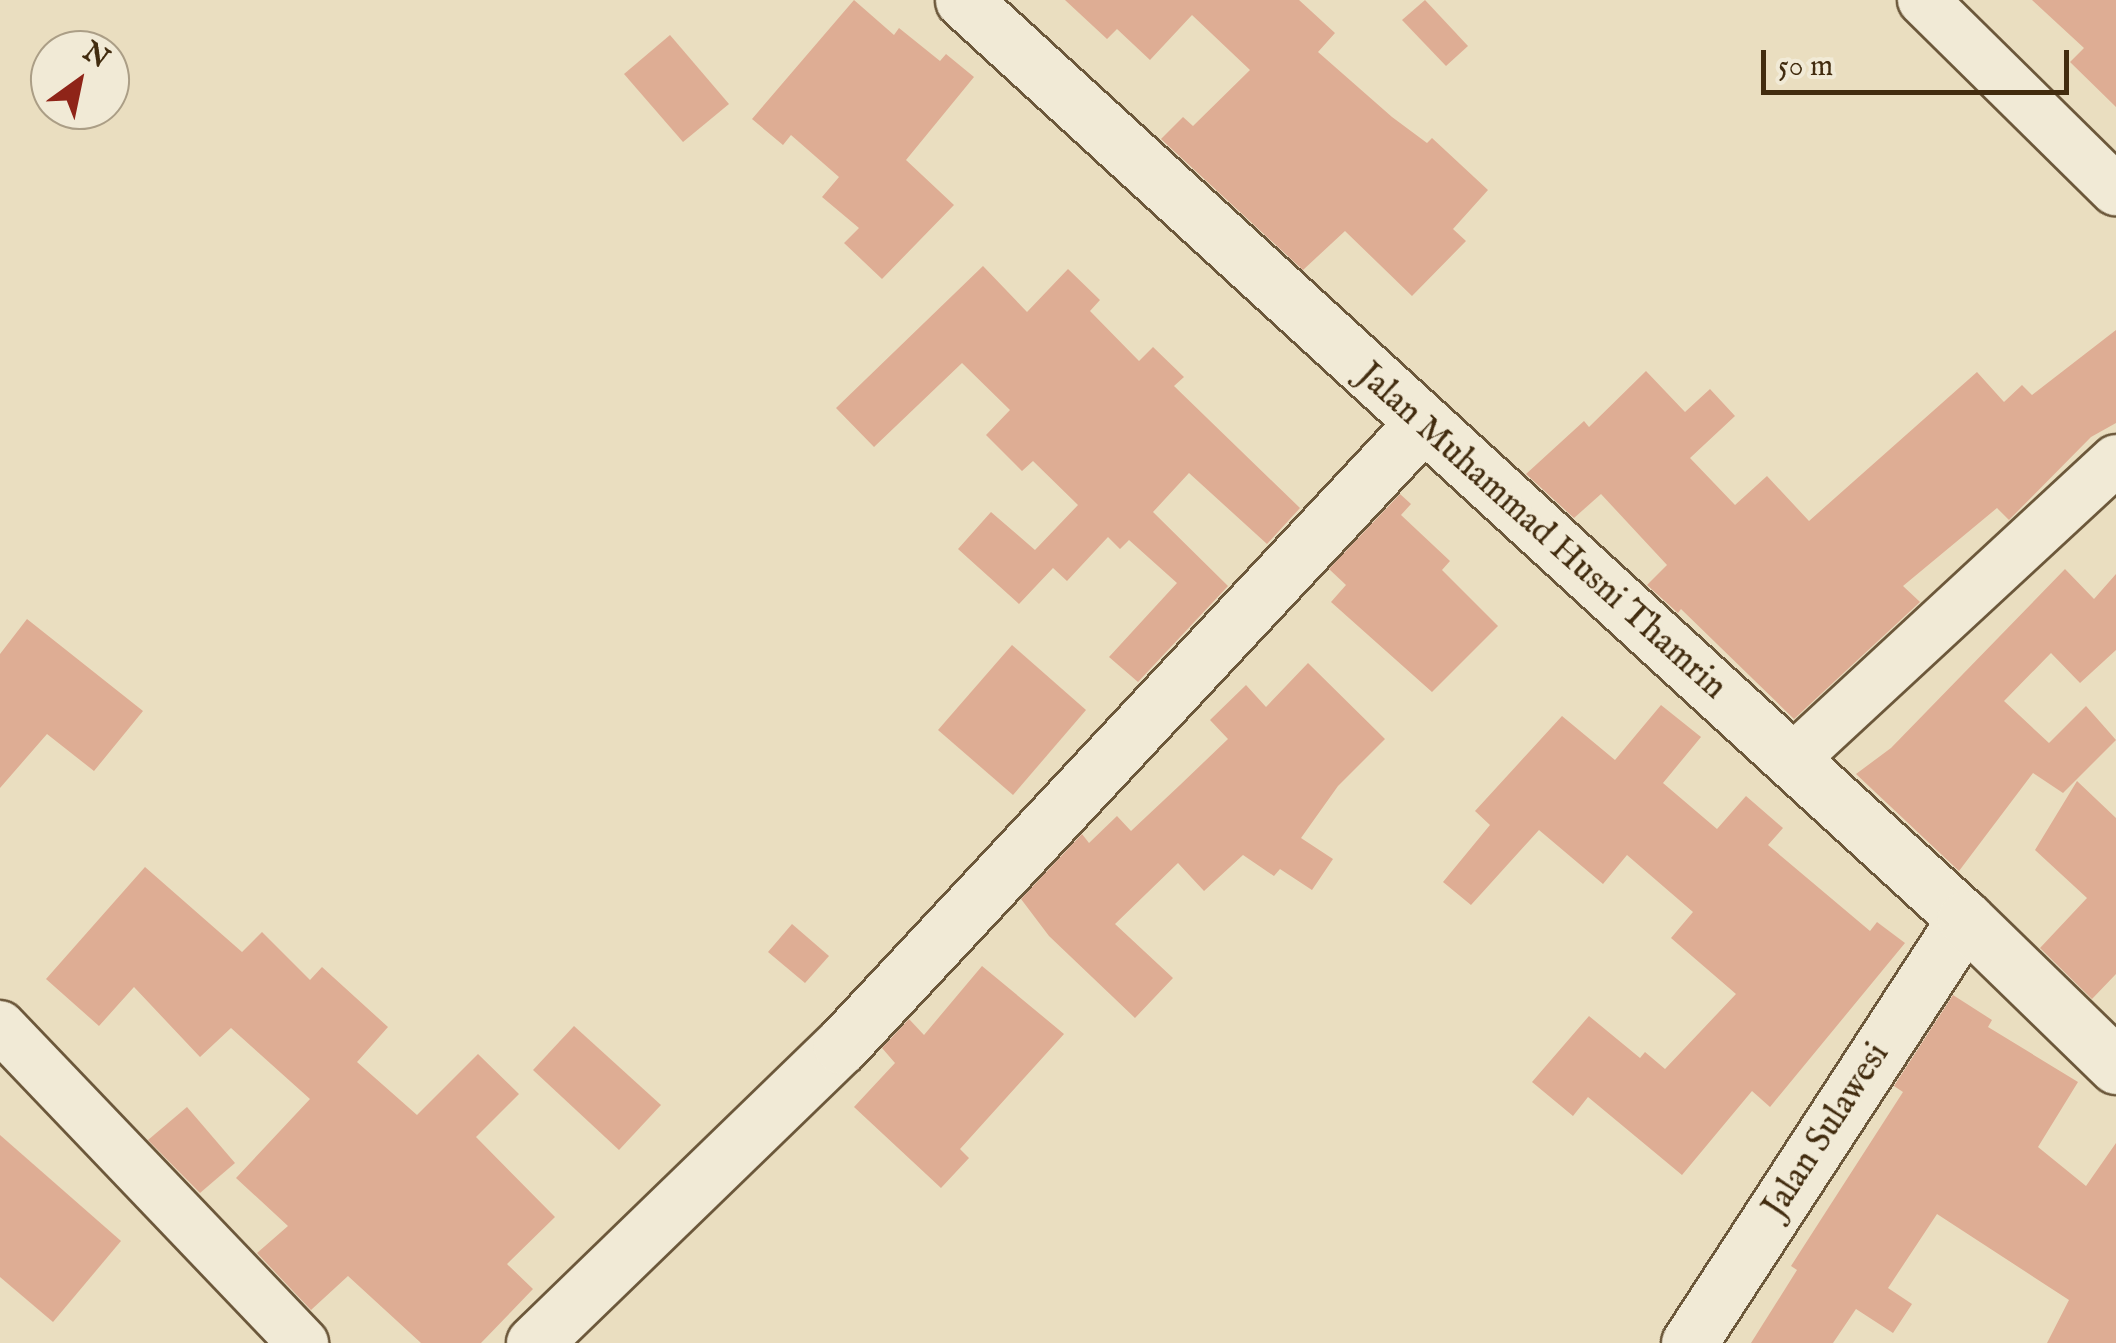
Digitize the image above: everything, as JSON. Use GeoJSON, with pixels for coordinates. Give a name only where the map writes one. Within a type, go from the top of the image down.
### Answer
{"type":"FeatureCollection","features":[{"type":"Feature","properties":{"kind":"street","name":"Jalan Muhammad Husni Thamrin"},"geometry":{"type":"LineString","coordinates":[[963,0],[1964,919],[2116,1066]]}},
{"type":"Feature","properties":{"kind":"street"},"geometry":{"type":"LineString","coordinates":[[1923,0],[2116,190]]}},
{"type":"Feature","properties":{"kind":"street"},"geometry":{"type":"LineString","coordinates":[[534,1343],[841,1046],[1422,424]]}},
{"type":"Feature","properties":{"kind":"street"},"geometry":{"type":"LineString","coordinates":[[1791,761],[2116,460]]}},
{"type":"Feature","properties":{"kind":"street","name":"Jalan Sulawesi"},"geometry":{"type":"LineString","coordinates":[[1689,1343],[1964,919]]}},
{"type":"Feature","properties":{"kind":"street"},"geometry":{"type":"LineString","coordinates":[[0,1026],[303,1343]]}},
{"type":"Feature","properties":{"kind":"building"},"geometry":{"type":"Polygon","coordinates":[[[854,0],[894,35],[899,28],[940,61],[946,54],[974,77],[906,160],[954,205],[882,279],[844,243],[859,228],[822,197],[839,177],[791,135],[783,145],[752,119],[854,0]]]}},
{"type":"Feature","properties":{"kind":"building"},"geometry":{"type":"Polygon","coordinates":[[[1065,0],[1299,0],[1335,33],[1318,52],[1392,117],[1427,143],[1432,138],[1488,190],[1453,229],[1466,241],[1412,296],[1345,231],[1303,270],[1161,139],[1183,117],[1193,126],[1250,70],[1192,15],[1150,60],[1117,29],[1107,39],[1065,0]]]}},
{"type":"Feature","properties":{"kind":"building"},"geometry":{"type":"Polygon","coordinates":[[[1425,0],[1468,46],[1446,66],[1402,20],[1425,0]]]}},
{"type":"Feature","properties":{"kind":"building"},"geometry":{"type":"Polygon","coordinates":[[[2032,0],[2116,0],[2116,107],[2070,62],[2084,48],[2032,0]]]}},
{"type":"Feature","properties":{"kind":"building"},"geometry":{"type":"Polygon","coordinates":[[[670,35],[729,104],[683,142],[624,74],[670,35]]]}},
{"type":"Feature","properties":{"kind":"building"},"geometry":{"type":"Polygon","coordinates":[[[983,266],[1027,312],[1068,269],[1100,300],[1090,311],[1139,361],[1153,347],[1184,377],[1174,386],[1300,508],[1267,544],[1189,473],[1153,512],[1228,586],[1138,682],[1109,657],[1177,583],[1129,540],[1120,549],[1108,537],[1067,581],[1053,568],[1019,604],[958,549],[991,512],[1035,550],[1078,505],[1033,461],[1022,471],[986,435],[1010,410],[962,363],[874,447],[836,408],[983,266]]]}},
{"type":"Feature","properties":{"kind":"building"},"geometry":{"type":"Polygon","coordinates":[[[2116,330],[2116,423],[2091,437],[2009,520],[1997,508],[1903,586],[1920,602],[1794,719],[1681,609],[1678,613],[1647,585],[1667,565],[1601,494],[1574,518],[1526,474],[1584,421],[1589,427],[1646,371],[1685,412],[1710,389],[1735,416],[1690,458],[1735,505],[1767,476],[1809,521],[1977,372],[2004,402],[2022,385],[2032,395],[2116,330]]]}},
{"type":"Feature","properties":{"kind":"building"},"geometry":{"type":"Polygon","coordinates":[[[1400,494],[1411,504],[1401,515],[1450,561],[1442,570],[1498,626],[1432,692],[1331,602],[1346,585],[1329,569],[1400,494]]]}},
{"type":"Feature","properties":{"kind":"building"},"geometry":{"type":"Polygon","coordinates":[[[2065,569],[2094,599],[2116,574],[2116,650],[2080,683],[2051,653],[2004,701],[2049,743],[2086,706],[2116,740],[2063,793],[2033,773],[1959,871],[1856,774],[1891,748],[2065,569]]]}},
{"type":"Feature","properties":{"kind":"building"},"geometry":{"type":"Polygon","coordinates":[[[27,619],[143,711],[94,771],[47,734],[0,788],[0,654],[27,619]]]}},
{"type":"Feature","properties":{"kind":"building"},"geometry":{"type":"Polygon","coordinates":[[[1012,645],[1086,710],[1013,795],[938,730],[1012,645]]]}},
{"type":"Feature","properties":{"kind":"building"},"geometry":{"type":"Polygon","coordinates":[[[1308,663],[1385,739],[1338,786],[1301,838],[1333,859],[1312,890],[1280,869],[1274,876],[1243,855],[1204,891],[1178,863],[1115,924],[1173,978],[1135,1018],[1049,936],[1021,899],[1082,834],[1089,843],[1117,816],[1131,831],[1180,785],[1228,739],[1210,720],[1246,685],[1266,707],[1308,663]]]}},
{"type":"Feature","properties":{"kind":"building"},"geometry":{"type":"Polygon","coordinates":[[[1661,705],[1701,737],[1663,783],[1717,829],[1746,796],[1783,828],[1768,845],[1870,931],[1877,922],[1905,943],[1770,1107],[1752,1091],[1682,1175],[1588,1097],[1573,1116],[1532,1082],[1589,1016],[1640,1058],[1645,1052],[1665,1069],[1736,994],[1671,938],[1693,912],[1627,855],[1603,884],[1539,830],[1471,905],[1443,882],[1490,825],[1475,811],[1562,716],[1615,760],[1661,705]]]}},
{"type":"Feature","properties":{"kind":"building"},"geometry":{"type":"Polygon","coordinates":[[[2077,781],[2116,818],[2116,974],[2092,999],[2040,948],[2087,898],[2035,850],[2077,781]]]}},
{"type":"Feature","properties":{"kind":"building"},"geometry":{"type":"Polygon","coordinates":[[[145,867],[242,952],[262,932],[310,980],[322,967],[388,1027],[357,1062],[417,1115],[478,1054],[519,1094],[476,1137],[555,1217],[507,1264],[533,1289],[481,1343],[421,1343],[348,1276],[311,1310],[257,1253],[288,1226],[236,1178],[310,1099],[231,1028],[200,1057],[134,987],[99,1026],[46,979],[145,867]]]}},
{"type":"Feature","properties":{"kind":"building"},"geometry":{"type":"Polygon","coordinates":[[[792,924],[829,956],[805,983],[768,952],[792,924]]]}},
{"type":"Feature","properties":{"kind":"building"},"geometry":{"type":"Polygon","coordinates":[[[982,966],[1064,1034],[960,1149],[969,1158],[941,1188],[854,1107],[895,1063],[882,1048],[909,1019],[924,1035],[982,966]]]}},
{"type":"Feature","properties":{"kind":"building"},"geometry":{"type":"Polygon","coordinates":[[[1953,995],[1992,1020],[1988,1027],[2078,1082],[2038,1147],[2086,1186],[2116,1143],[2116,1343],[2047,1343],[2069,1300],[1937,1214],[1888,1288],[1912,1304],[1893,1333],[1856,1309],[1833,1343],[1751,1343],[1797,1270],[1791,1266],[1903,1092],[1894,1086],[1953,995]]]}},
{"type":"Feature","properties":{"kind":"building"},"geometry":{"type":"Polygon","coordinates":[[[574,1026],[661,1105],[619,1150],[533,1070],[574,1026]]]}},
{"type":"Feature","properties":{"kind":"building"},"geometry":{"type":"Polygon","coordinates":[[[187,1107],[235,1163],[200,1193],[148,1140],[187,1107]]]}},
{"type":"Feature","properties":{"kind":"building"},"geometry":{"type":"Polygon","coordinates":[[[0,1135],[121,1241],[53,1322],[0,1277],[0,1135]]]}}]}
